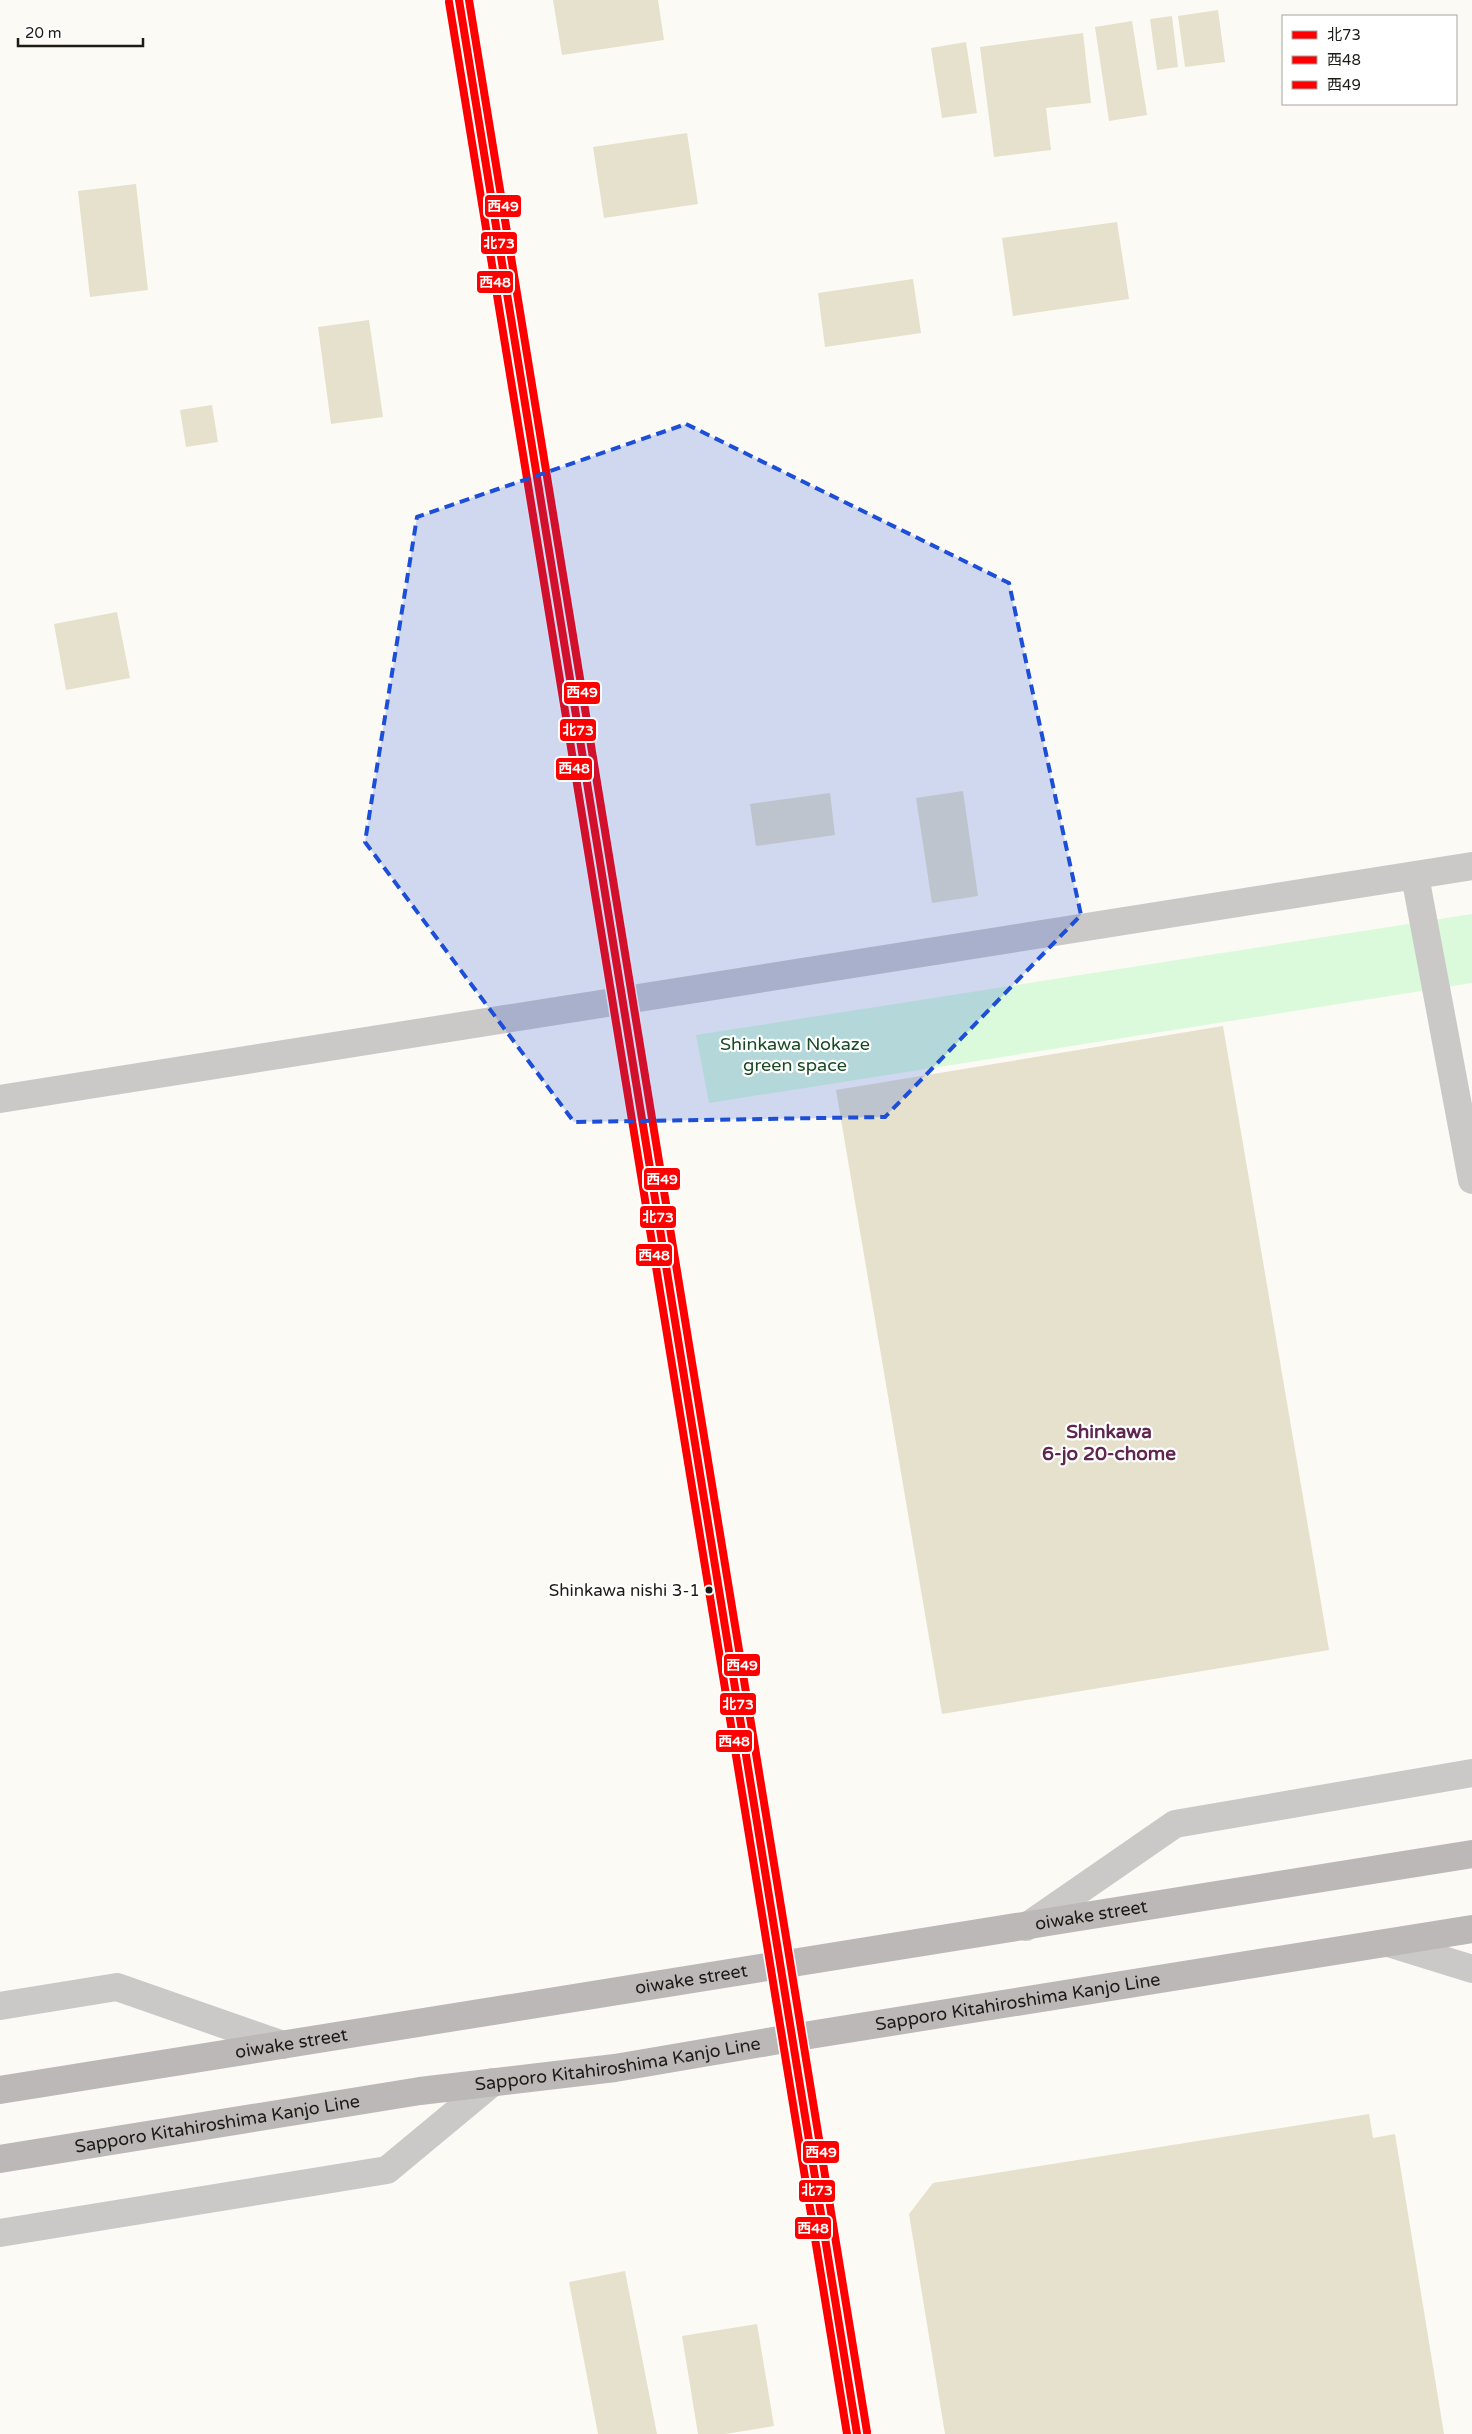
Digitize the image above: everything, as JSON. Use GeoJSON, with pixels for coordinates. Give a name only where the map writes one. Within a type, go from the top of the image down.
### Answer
{"type":"FeatureCollection","features":[{"type":"Feature","properties":{"kind":"main road","name":"oiwake street"},"geometry":{"type":"LineString","coordinates":[[0,2090],[1472,1854]]}},
{"type":"Feature","properties":{"kind":"main road","name":"Sapporo Kitahiroshima Kanjo Line"},"geometry":{"type":"LineString","coordinates":[[0,2159],[411,2092],[615,2068],[1472,1929]]}},
{"type":"Feature","properties":{"kind":"street"},"geometry":{"type":"LineString","coordinates":[[459,0],[857,2434]]}},
{"type":"Feature","properties":{"kind":"street"},"geometry":{"type":"LineString","coordinates":[[0,1099],[1472,866]]}},
{"type":"Feature","properties":{"kind":"street"},"geometry":{"type":"LineString","coordinates":[[1415,876],[1472,1180]]}},
{"type":"Feature","properties":{"kind":"street"},"geometry":{"type":"LineString","coordinates":[[1026,1927],[1175,1824],[1472,1773]]}},
{"type":"Feature","properties":{"kind":"street"},"geometry":{"type":"LineString","coordinates":[[1388,1943],[1472,1968]]}},
{"type":"Feature","properties":{"kind":"street"},"geometry":{"type":"LineString","coordinates":[[0,2006],[117,1986],[283,2045]]}},
{"type":"Feature","properties":{"kind":"street"},"geometry":{"type":"LineString","coordinates":[[0,2233],[387,2170],[493,2082]]}},
{"type":"Feature","properties":{"kind":"highlighted area"},"geometry":{"type":"Polygon","coordinates":[[[686,424],[1009,583],[1081,915],[885,1117],[574,1122],[365,842],[417,517],[686,424]]]}},
{"type":"Feature","properties":{"kind":"green space","name":"Shinkawa Nokaze green space"},"geometry":{"type":"Polygon","coordinates":[[[1472,914],[1472,983],[709,1103],[696,1035],[1472,914]]]}},
{"type":"Feature","properties":{"kind":"building"},"geometry":{"type":"Polygon","coordinates":[[[553,0],[658,0],[664,40],[562,55],[553,0]]]}},
{"type":"Feature","properties":{"kind":"building"},"geometry":{"type":"Polygon","coordinates":[[[1218,10],[1225,62],[1185,67],[1178,16],[1218,10]]]}},
{"type":"Feature","properties":{"kind":"building"},"geometry":{"type":"Polygon","coordinates":[[[1172,16],[1178,67],[1157,70],[1150,19],[1172,16]]]}},
{"type":"Feature","properties":{"kind":"building"},"geometry":{"type":"Polygon","coordinates":[[[1132,21],[1147,115],[1109,121],[1095,27],[1132,21]]]}},
{"type":"Feature","properties":{"kind":"building"},"geometry":{"type":"Polygon","coordinates":[[[1083,33],[1091,103],[1046,108],[1051,150],[994,157],[980,47],[1083,33]]]}},
{"type":"Feature","properties":{"kind":"building"},"geometry":{"type":"Polygon","coordinates":[[[966,42],[977,113],[942,118],[931,48],[966,42]]]}},
{"type":"Feature","properties":{"kind":"building"},"geometry":{"type":"Polygon","coordinates":[[[687,133],[698,204],[604,218],[593,147],[687,133]]]}},
{"type":"Feature","properties":{"kind":"building"},"geometry":{"type":"Polygon","coordinates":[[[136,184],[148,290],[90,297],[78,191],[136,184]]]}},
{"type":"Feature","properties":{"kind":"building"},"geometry":{"type":"Polygon","coordinates":[[[1117,222],[1129,299],[1013,316],[1002,238],[1117,222]]]}},
{"type":"Feature","properties":{"kind":"building"},"geometry":{"type":"Polygon","coordinates":[[[913,279],[921,333],[825,347],[818,293],[913,279]]]}},
{"type":"Feature","properties":{"kind":"building"},"geometry":{"type":"Polygon","coordinates":[[[369,320],[383,417],[331,424],[318,327],[369,320]]]}},
{"type":"Feature","properties":{"kind":"building"},"geometry":{"type":"Polygon","coordinates":[[[212,405],[218,442],[186,447],[180,410],[212,405]]]}},
{"type":"Feature","properties":{"kind":"building"},"geometry":{"type":"Polygon","coordinates":[[[117,612],[130,678],[66,690],[54,624],[117,612]]]}},
{"type":"Feature","properties":{"kind":"building"},"geometry":{"type":"Polygon","coordinates":[[[963,791],[978,896],[932,903],[916,798],[963,791]]]}},
{"type":"Feature","properties":{"kind":"building"},"geometry":{"type":"Polygon","coordinates":[[[830,793],[835,835],[756,846],[750,804],[830,793]]]}},
{"type":"Feature","properties":{"kind":"building"},"geometry":{"type":"Polygon","coordinates":[[[1223,1026],[1329,1650],[942,1714],[836,1090],[1223,1026]]]}},
{"type":"Feature","properties":{"kind":"building"},"geometry":{"type":"Polygon","coordinates":[[[1369,2114],[1373,2138],[1395,2134],[1444,2434],[945,2434],[909,2214],[933,2183],[1369,2114]]]}},
{"type":"Feature","properties":{"kind":"building"},"geometry":{"type":"Polygon","coordinates":[[[625,2271],[657,2434],[598,2434],[569,2282],[625,2271]]]}},
{"type":"Feature","properties":{"kind":"building"},"geometry":{"type":"Polygon","coordinates":[[[757,2324],[774,2426],[725,2434],[698,2434],[682,2336],[757,2324]]]}},
{"type":"Feature","properties":{"kind":"transit line","name":"北73"},"geometry":{"type":"LineString","coordinates":[[459,0],[857,2434]]}},
{"type":"Feature","properties":{"kind":"transit line","name":"西49"},"geometry":{"type":"LineString","coordinates":[[469,0],[867,2432]]}},
{"type":"Feature","properties":{"kind":"transit line","name":"西48"},"geometry":{"type":"LineString","coordinates":[[449,2],[847,2434]]}},
{"type":"Feature","properties":{"kind":"place","name":"Shinkawa nishi 3-1"},"geometry":{"type":"Point","coordinates":[709,1590]}},
{"type":"Feature","properties":{"kind":"district","name":"Shinkawa 6-jo 20-chome"},"geometry":{"type":"Point","coordinates":[1109,1442]}}]}
